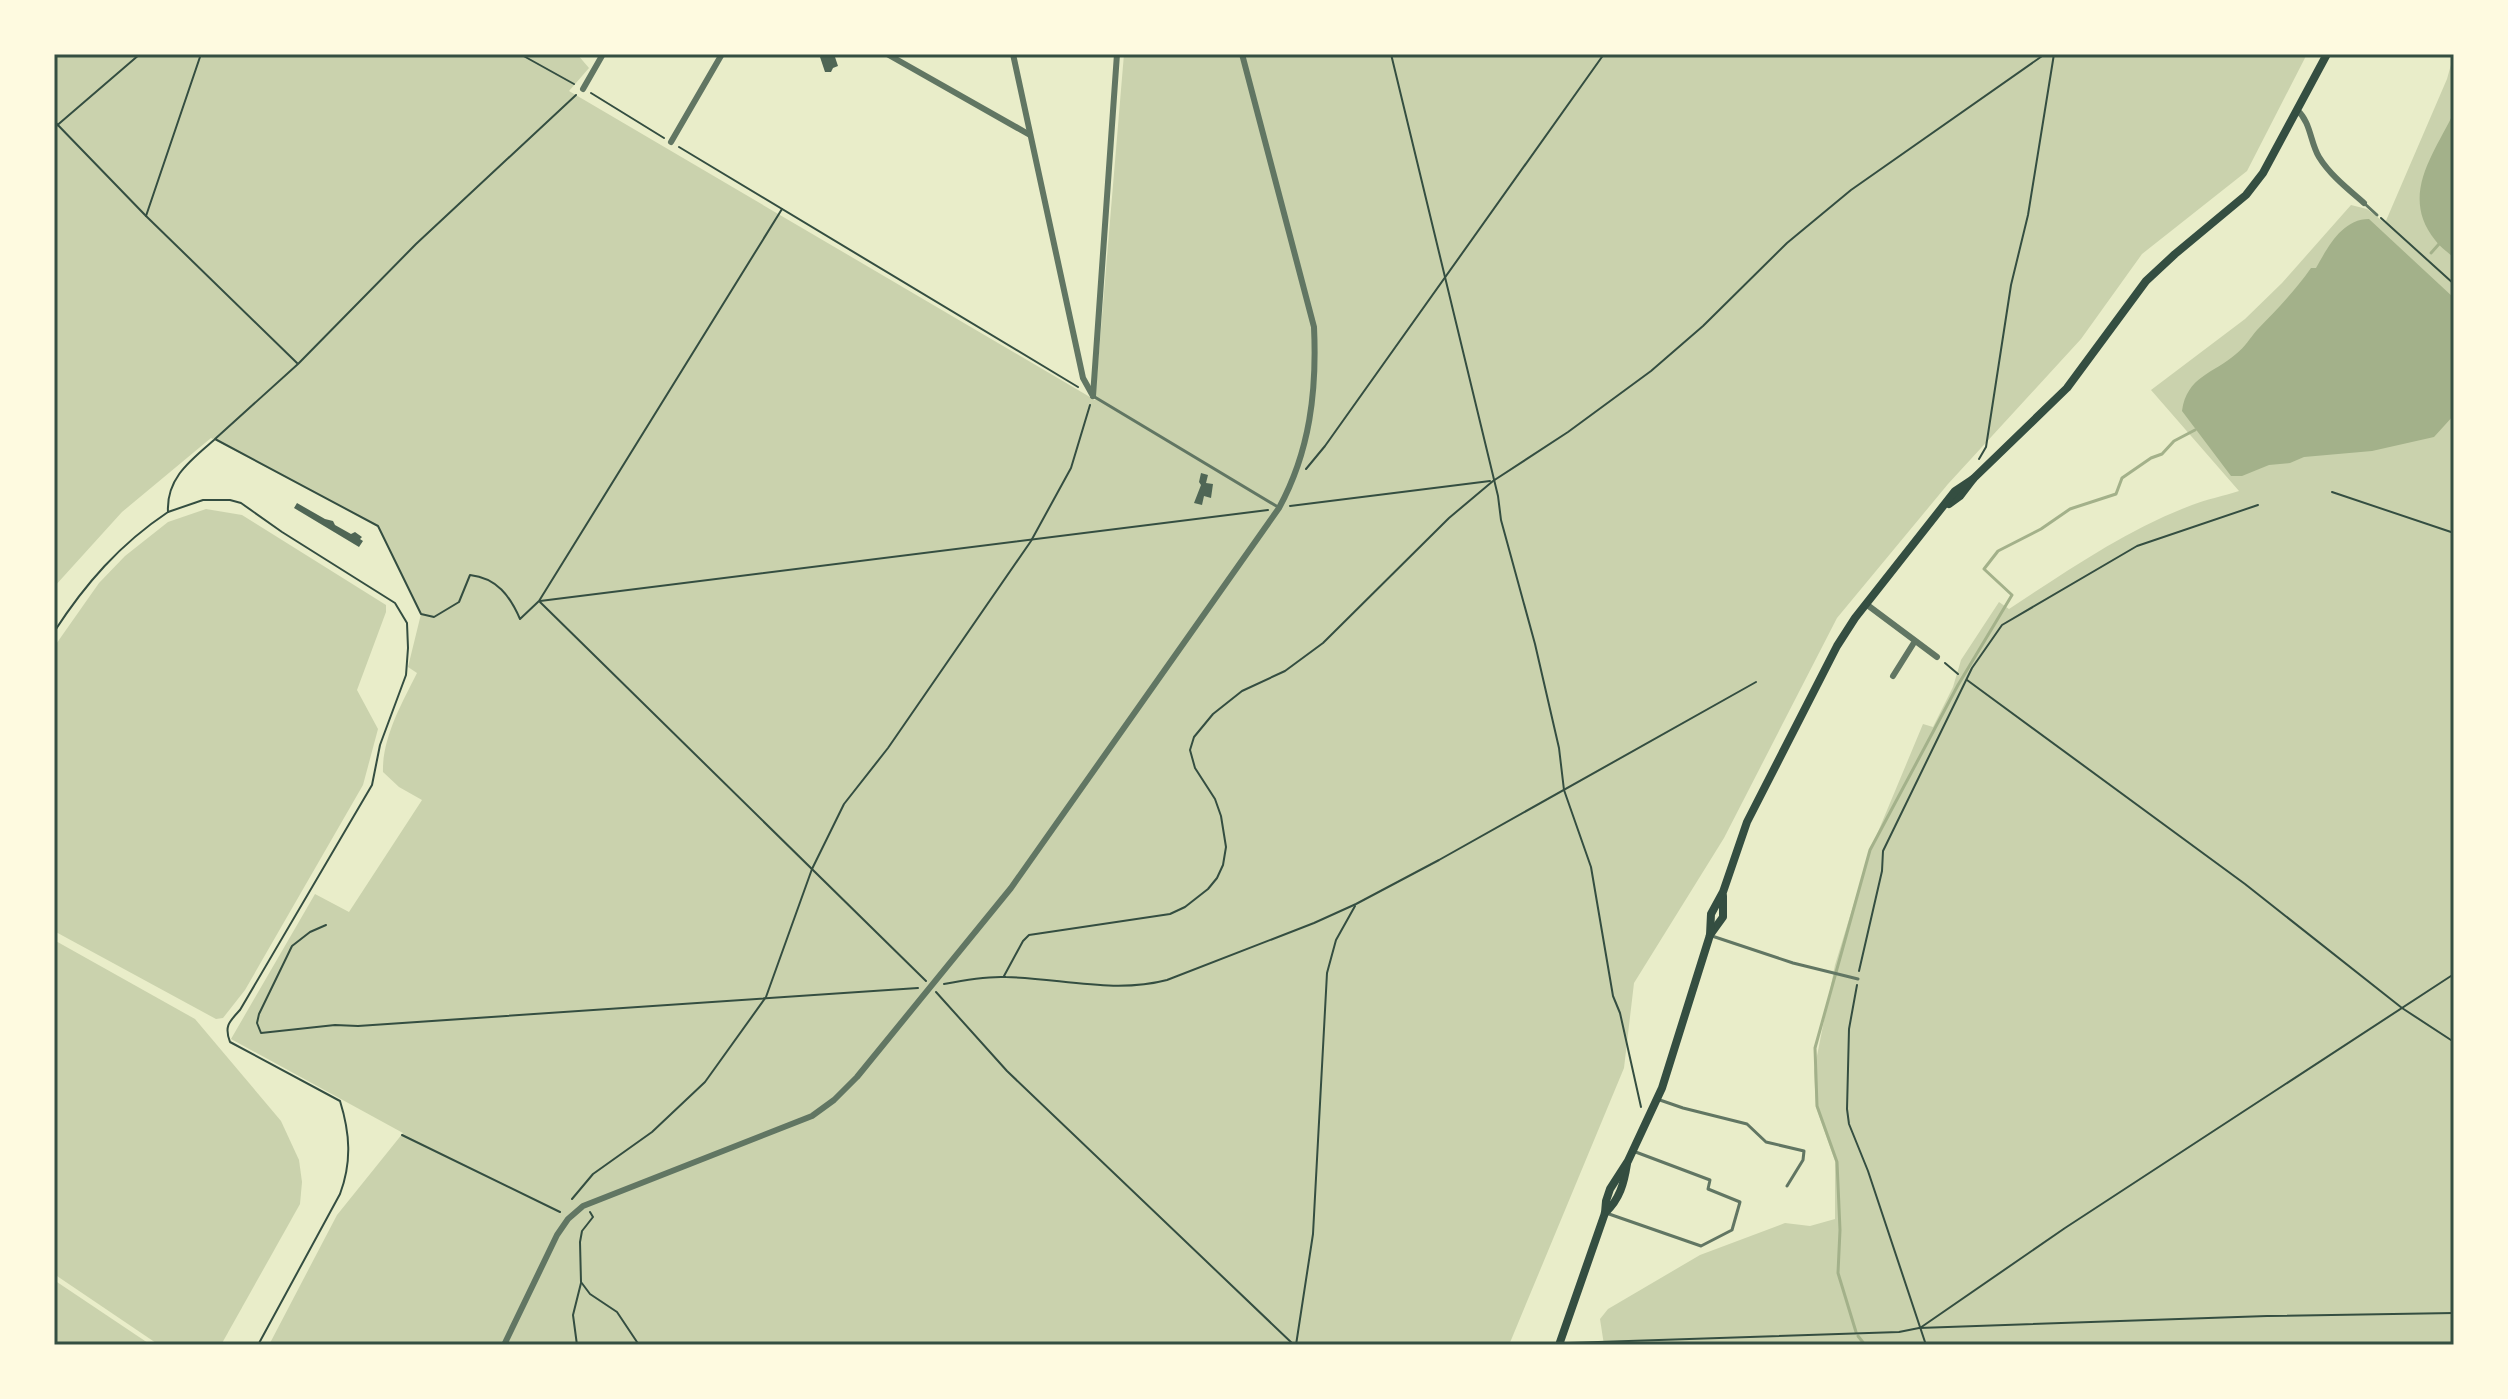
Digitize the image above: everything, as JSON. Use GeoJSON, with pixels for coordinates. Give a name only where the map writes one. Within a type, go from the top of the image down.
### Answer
{"type":"FeatureCollection","features":[{"type":"Feature","properties":{"kind":"main road"},"geometry":{"type":"LineString","coordinates":[[1559,1345],[1605,1213],[1615,1204],[1628,1161],[1657,1099],[1710,935],[1723,917],[1723,892],[1747,822],[1837,646],[1955,491],[1973,479],[2067,388],[2146,281],[2246,195],[2263,173],[2327,54]]}},
{"type":"Feature","properties":{"kind":"street"},"geometry":{"type":"LineString","coordinates":[[583,89],[603,54]]}},
{"type":"Feature","properties":{"kind":"street"},"geometry":{"type":"LineString","coordinates":[[671,142],[722,54]]}},
{"type":"Feature","properties":{"kind":"street"},"geometry":{"type":"LineString","coordinates":[[887,54],[1031,135]]}},
{"type":"Feature","properties":{"kind":"street"},"geometry":{"type":"LineString","coordinates":[[1013,54],[1083,378],[1093,396]]}},
{"type":"Feature","properties":{"kind":"street"},"geometry":{"type":"LineString","coordinates":[[1093,396],[1117,54]]}},
{"type":"Feature","properties":{"kind":"street"},"geometry":{"type":"LineString","coordinates":[[504,1345],[557,1235],[568,1219],[583,1206],[812,1116],[857,1077],[1011,888],[1279,508],[1291,486],[1312,412],[1316,373],[1314,327],[1242,54]]}},
{"type":"Feature","properties":{"kind":"street"},"geometry":{"type":"LineString","coordinates":[[2297,110],[2303,115],[2319,157],[2342,184],[2364,203]]}},
{"type":"Feature","properties":{"kind":"street"},"geometry":{"type":"LineString","coordinates":[[1866,604],[1937,657]]}},
{"type":"Feature","properties":{"kind":"street"},"geometry":{"type":"LineString","coordinates":[[1893,676],[1915,641]]}},
{"type":"Feature","properties":{"kind":"lane"},"geometry":{"type":"LineString","coordinates":[[2364,203],[2377,215]]}},
{"type":"Feature","properties":{"kind":"lane"},"geometry":{"type":"LineString","coordinates":[[1093,396],[1279,508]]}},
{"type":"Feature","properties":{"kind":"lane"},"geometry":{"type":"LineString","coordinates":[[1710,935],[1793,963],[1858,979]]}},
{"type":"Feature","properties":{"kind":"lane"},"geometry":{"type":"LineString","coordinates":[[1657,1099],[1747,1124],[1766,1142],[1804,1151],[1803,1160],[1787,1186]]}},
{"type":"Feature","properties":{"kind":"lane"},"geometry":{"type":"LineString","coordinates":[[1605,1213],[1701,1246],[1732,1230],[1740,1202],[1708,1189],[1710,1180],[1633,1151]]}},
{"type":"Feature","properties":{"kind":"path"},"geometry":{"type":"LineString","coordinates":[[54,128],[140,54]]}},
{"type":"Feature","properties":{"kind":"path"},"geometry":{"type":"LineString","coordinates":[[146,216],[201,54]]}},
{"type":"Feature","properties":{"kind":"path"},"geometry":{"type":"LineString","coordinates":[[520,54],[1093,396],[1071,468],[1031,541],[888,748],[844,804],[812,869],[766,997],[705,1082],[652,1132],[593,1174],[572,1199]]}},
{"type":"Feature","properties":{"kind":"path"},"geometry":{"type":"LineString","coordinates":[[1391,54],[1498,496],[1501,520],[1556,733],[1564,790],[1591,867],[1613,996],[1620,1013],[1638,1096],[1648,1118]]}},
{"type":"Feature","properties":{"kind":"path"},"geometry":{"type":"LineString","coordinates":[[1291,486],[1325,446],[1604,54]]}},
{"type":"Feature","properties":{"kind":"path"},"geometry":{"type":"LineString","coordinates":[[1004,977],[1029,935],[1170,914],[1208,889],[1217,878],[1226,847],[1215,799],[1191,758],[1194,737],[1213,714],[1242,691],[1285,671],[1323,643],[1449,518],[1493,481],[1568,432],[1651,371],[1703,326],[1787,243],[1851,190],[2045,54]]}},
{"type":"Feature","properties":{"kind":"path"},"geometry":{"type":"LineString","coordinates":[[1977,463],[1986,447],[2011,285],[2028,215],[2054,54]]}},
{"type":"Feature","properties":{"kind":"path"},"geometry":{"type":"LineString","coordinates":[[168,512],[167,503],[179,471],[298,364],[416,244],[583,89]]}},
{"type":"Feature","properties":{"kind":"path"},"geometry":{"type":"LineString","coordinates":[[54,121],[298,364]]}},
{"type":"Feature","properties":{"kind":"path"},"geometry":{"type":"LineString","coordinates":[[215,439],[378,526],[421,614],[434,617],[459,602],[470,575],[484,576],[500,588],[515,606],[520,619],[539,601],[782,209]]}},
{"type":"Feature","properties":{"kind":"path"},"geometry":{"type":"LineString","coordinates":[[2377,215],[2454,284]]}},
{"type":"Feature","properties":{"kind":"path"},"geometry":{"type":"LineString","coordinates":[[539,601],[1493,481]]}},
{"type":"Feature","properties":{"kind":"path"},"geometry":{"type":"LineString","coordinates":[[2332,492],[2454,533]]}},
{"type":"Feature","properties":{"kind":"path"},"geometry":{"type":"LineString","coordinates":[[54,632],[103,565],[135,535],[168,512],[203,500],[241,503],[395,603],[407,623],[406,675],[380,745],[372,785],[240,1010],[227,1023],[230,1042],[340,1101],[347,1124],[347,1174],[340,1194],[258,1345]]}},
{"type":"Feature","properties":{"kind":"path"},"geometry":{"type":"LineString","coordinates":[[1926,1345],[1849,1124],[1847,1109],[1849,1037],[1866,935],[1882,871],[1883,851],[1967,680],[2002,625],[2137,546],[2258,505]]}},
{"type":"Feature","properties":{"kind":"path"},"geometry":{"type":"LineString","coordinates":[[539,601],[932,987],[1007,1071],[1295,1345]]}},
{"type":"Feature","properties":{"kind":"path"},"geometry":{"type":"LineString","coordinates":[[1937,657],[1958,674]]}},
{"type":"Feature","properties":{"kind":"path"},"geometry":{"type":"LineString","coordinates":[[1967,680],[2245,884],[2402,1008],[2454,1042]]}},
{"type":"Feature","properties":{"kind":"path"},"geometry":{"type":"LineString","coordinates":[[326,925],[310,932],[292,946],[259,1014],[257,1023],[261,1033],[335,1025],[358,1026],[932,987],[1004,977],[1125,987],[1148,985],[1286,934],[1356,904],[1756,682]]}},
{"type":"Feature","properties":{"kind":"path"},"geometry":{"type":"LineString","coordinates":[[1295,1345],[1313,1234],[1327,973],[1336,940],[1356,904]]}},
{"type":"Feature","properties":{"kind":"path"},"geometry":{"type":"LineString","coordinates":[[1919,1328],[2065,1228],[2454,974]]}},
{"type":"Feature","properties":{"kind":"path"},"geometry":{"type":"LineString","coordinates":[[402,1135],[560,1212]]}},
{"type":"Feature","properties":{"kind":"path"},"geometry":{"type":"LineString","coordinates":[[577,1345],[573,1315],[581,1282],[580,1242],[582,1231],[593,1217],[583,1206]]}},
{"type":"Feature","properties":{"kind":"path"},"geometry":{"type":"LineString","coordinates":[[581,1282],[590,1294],[617,1312],[639,1345]]}},
{"type":"Feature","properties":{"kind":"path"},"geometry":{"type":"LineString","coordinates":[[1604,1342],[2252,1316],[2454,1313]]}},
{"type":"Feature","properties":{"kind":"shaded area"},"geometry":{"type":"Polygon","coordinates":[[[54,54],[577,54],[589,68],[569,91],[1095,400],[1124,54],[2307,54],[2247,171],[2142,254],[2081,339],[1948,484],[1837,618],[1724,838],[1634,983],[1624,1068],[1509,1345],[269,1345],[337,1215],[403,1133],[231,1039],[315,894],[349,912],[422,800],[399,787],[383,772],[389,734],[417,673],[408,667],[421,614],[378,526],[211,438],[122,512],[54,587],[54,54]]]}},
{"type":"Feature","properties":{"kind":"shaded area"},"geometry":{"type":"Polygon","coordinates":[[[2454,54],[2454,1345],[1604,1345],[1600,1319],[1608,1309],[1700,1255],[1785,1223],[1810,1226],[1835,1219],[1835,1161],[1816,1107],[1814,1071],[1835,965],[1870,851],[1923,724],[1933,727],[1953,687],[1961,660],[1999,602],[2009,609],[2144,526],[2192,505],[2239,491],[2151,390],[2245,319],[2282,283],[2351,205],[2367,209],[2385,223],[2447,79],[2454,54]]]}},
{"type":"Feature","properties":{"kind":"shaded area"},"geometry":{"type":"Polygon","coordinates":[[[2454,112],[2454,258],[2435,240],[2425,223],[2420,207],[2420,191],[2430,159],[2454,112]]]}},
{"type":"Feature","properties":{"kind":"shaded area"},"geometry":{"type":"Polygon","coordinates":[[[2369,219],[2454,298],[2454,415],[2434,437],[2372,451],[2304,457],[2290,463],[2269,465],[2242,476],[2231,476],[2182,411],[2189,390],[2242,348],[2311,268],[2316,268],[2344,229],[2359,220],[2369,219]]]}},
{"type":"Feature","properties":{"kind":"shaded area"},"geometry":{"type":"Polygon","coordinates":[[[206,509],[242,515],[386,605],[357,690],[378,729],[363,785],[245,990],[223,1018],[216,1019],[54,931],[54,647],[99,583],[125,556],[168,522],[206,509]]]}},
{"type":"Feature","properties":{"kind":"shaded area"},"geometry":{"type":"Polygon","coordinates":[[[54,940],[195,1019],[281,1121],[299,1160],[302,1182],[300,1204],[221,1345],[159,1345],[54,1274],[54,940]]]}},
{"type":"Feature","properties":{"kind":"shaded area"},"geometry":{"type":"Polygon","coordinates":[[[54,1280],[151,1345],[54,1345],[54,1280]]]}},
{"type":"Feature","properties":{"kind":"building"},"geometry":{"type":"Polygon","coordinates":[[[819,54],[834,54],[838,66],[831,72],[825,72],[819,54]]]}},
{"type":"Feature","properties":{"kind":"building"},"geometry":{"type":"Polygon","coordinates":[[[1201,473],[1208,475],[1206,483],[1213,484],[1211,498],[1204,496],[1202,505],[1194,503],[1201,485],[1201,473]]]}},
{"type":"Feature","properties":{"kind":"building"},"geometry":{"type":"Polygon","coordinates":[[[297,503],[351,534],[355,532],[363,541],[359,547],[294,508],[297,503]]]}},
{"type":"Feature","properties":{"kind":"waterway"},"geometry":{"type":"LineString","coordinates":[[2431,253],[2439,244]]}},
{"type":"Feature","properties":{"kind":"waterway"},"geometry":{"type":"LineString","coordinates":[[1856,1332],[1838,1273],[1837,1162],[1817,1106],[1815,1048],[1870,850],[1958,685],[2012,595],[1984,569],[1998,551],[2041,529],[2070,509],[2116,494],[2122,478],[2195,430]]}},
{"type":"Feature","properties":{"kind":"waterway"},"geometry":{"type":"LineString","coordinates":[[1858,1336],[1865,1345]]}}]}
